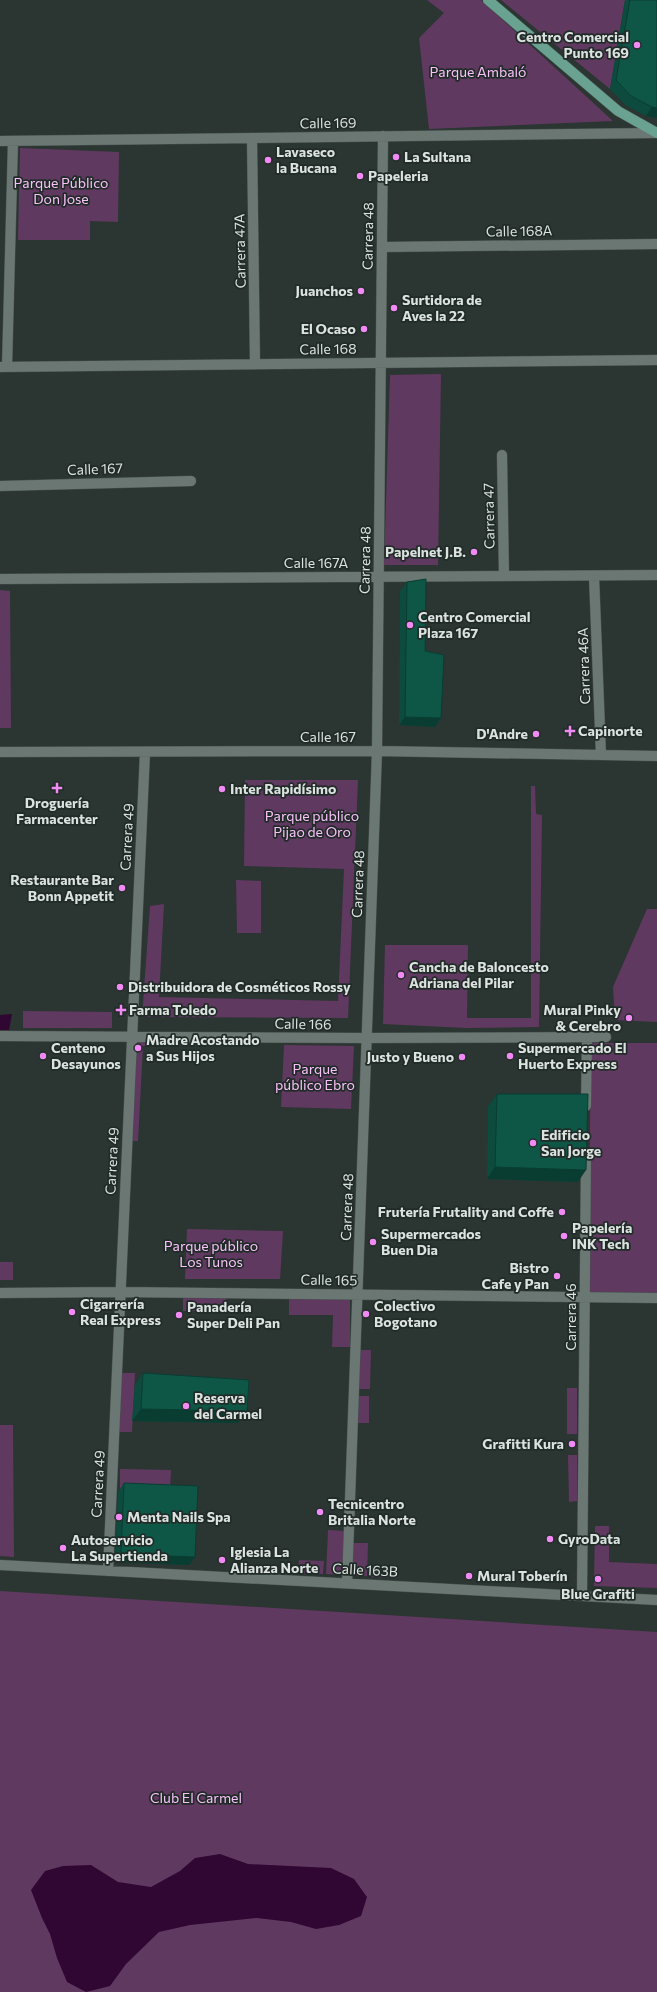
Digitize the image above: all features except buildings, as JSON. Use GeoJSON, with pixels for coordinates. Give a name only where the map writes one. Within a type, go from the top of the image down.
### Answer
{"type":"FeatureCollection","features":[{"type":"Feature","properties":{"kind":"main road"},"geometry":{"type":"LineString","coordinates":[[488,0],[618,111],[657,133]]}},
{"type":"Feature","properties":{"kind":"street","name":"Calle 169"},"geometry":{"type":"LineString","coordinates":[[0,141],[657,133]]}},
{"type":"Feature","properties":{"kind":"street","name":"Carrera 48"},"geometry":{"type":"LineString","coordinates":[[348,1583],[377,751],[383,136]]}},
{"type":"Feature","properties":{"kind":"street","name":"Carrera 47A"},"geometry":{"type":"LineString","coordinates":[[252,138],[255,364]]}},
{"type":"Feature","properties":{"kind":"street"},"geometry":{"type":"LineString","coordinates":[[4,367],[5,296],[13,141]]}},
{"type":"Feature","properties":{"kind":"street","name":"Calle 168A"},"geometry":{"type":"LineString","coordinates":[[382,247],[657,244]]}},
{"type":"Feature","properties":{"kind":"street","name":"Calle 168"},"geometry":{"type":"LineString","coordinates":[[4,367],[657,360]]}},
{"type":"Feature","properties":{"kind":"street","name":"Carrera 47"},"geometry":{"type":"LineString","coordinates":[[502,455],[504,576]]}},
{"type":"Feature","properties":{"kind":"street","name":"Calle 167"},"geometry":{"type":"LineString","coordinates":[[0,486],[191,481]]}},
{"type":"Feature","properties":{"kind":"street","name":"Calle 167A"},"geometry":{"type":"LineString","coordinates":[[0,579],[657,575]]}},
{"type":"Feature","properties":{"kind":"street","name":"Carrera 46A"},"geometry":{"type":"LineString","coordinates":[[594,576],[601,755]]}},
{"type":"Feature","properties":{"kind":"street","name":"Calle 167"},"geometry":{"type":"LineString","coordinates":[[0,752],[377,751],[657,756]]}},
{"type":"Feature","properties":{"kind":"street","name":"Carrera 49"},"geometry":{"type":"LineString","coordinates":[[108,1571],[145,752]]}},
{"type":"Feature","properties":{"kind":"street","name":"Calle 166"},"geometry":{"type":"LineString","coordinates":[[0,1036],[367,1038],[606,1037]]}},
{"type":"Feature","properties":{"kind":"street"},"geometry":{"type":"LineString","coordinates":[[586,1116],[587,1038]]}},
{"type":"Feature","properties":{"kind":"street","name":"Carrera 46"},"geometry":{"type":"LineString","coordinates":[[582,1596],[586,1148]]}},
{"type":"Feature","properties":{"kind":"street","name":"Calle 165"},"geometry":{"type":"LineString","coordinates":[[0,1293],[120,1292],[657,1298]]}},
{"type":"Feature","properties":{"kind":"street","name":"Calle 163B"},"geometry":{"type":"LineString","coordinates":[[0,1565],[657,1600]]}},
{"type":"Feature","properties":{"kind":"green space","name":"Parque Ambaló"},"geometry":{"type":"Polygon","coordinates":[[[427,0],[481,0],[613,121],[429,129],[419,38],[444,13],[427,0]]]}},
{"type":"Feature","properties":{"kind":"green space"},"geometry":{"type":"Polygon","coordinates":[[[501,0],[625,0],[610,89],[501,0]]]}},
{"type":"Feature","properties":{"kind":"green space","name":"Parque Público Don Jose"},"geometry":{"type":"Polygon","coordinates":[[[20,148],[119,152],[118,222],[90,221],[90,240],[18,240],[20,148]]]}},
{"type":"Feature","properties":{"kind":"green space"},"geometry":{"type":"Polygon","coordinates":[[[441,374],[438,565],[384,565],[390,375],[441,374]]]}},
{"type":"Feature","properties":{"kind":"green space"},"geometry":{"type":"Polygon","coordinates":[[[0,590],[10,591],[11,728],[0,728],[0,590]]]}},
{"type":"Feature","properties":{"kind":"green space","name":"Parque público Pijao de Oro"},"geometry":{"type":"Polygon","coordinates":[[[245,780],[358,780],[348,1018],[142,1017],[150,906],[164,904],[159,997],[338,1001],[344,869],[244,866],[245,780]]]}},
{"type":"Feature","properties":{"kind":"green space"},"geometry":{"type":"Polygon","coordinates":[[[531,786],[535,786],[536,814],[542,815],[539,1027],[467,1028],[383,1024],[385,945],[468,945],[467,1018],[531,1018],[531,786]]]}},
{"type":"Feature","properties":{"kind":"green space"},"geometry":{"type":"Polygon","coordinates":[[[236,880],[261,881],[261,933],[237,933],[236,880]]]}},
{"type":"Feature","properties":{"kind":"green space"},"geometry":{"type":"Polygon","coordinates":[[[647,909],[657,909],[657,1022],[615,1020],[613,987],[647,909]]]}},
{"type":"Feature","properties":{"kind":"green space"},"geometry":{"type":"Polygon","coordinates":[[[23,1011],[112,1012],[112,1028],[23,1028],[23,1011]]]}},
{"type":"Feature","properties":{"kind":"green space"},"geometry":{"type":"Polygon","coordinates":[[[135,1041],[251,1041],[251,1045],[143,1046],[138,1141],[133,1141],[135,1041]]]}},
{"type":"Feature","properties":{"kind":"green space"},"geometry":{"type":"Polygon","coordinates":[[[591,1043],[657,1043],[657,1295],[588,1294],[591,1043]]]}},
{"type":"Feature","properties":{"kind":"green space","name":"Parque público Ebro"},"geometry":{"type":"Polygon","coordinates":[[[284,1045],[354,1046],[351,1109],[281,1107],[284,1045]]]}},
{"type":"Feature","properties":{"kind":"green space","name":"Parque público Los Tunos"},"geometry":{"type":"Polygon","coordinates":[[[187,1229],[283,1231],[280,1279],[185,1279],[187,1229]]]}},
{"type":"Feature","properties":{"kind":"green space"},"geometry":{"type":"Polygon","coordinates":[[[0,1262],[13,1262],[13,1280],[0,1280],[0,1262]]]}},
{"type":"Feature","properties":{"kind":"green space"},"geometry":{"type":"Polygon","coordinates":[[[289,1297],[350,1297],[350,1347],[332,1347],[333,1315],[289,1315],[289,1297]]]}},
{"type":"Feature","properties":{"kind":"green space"},"geometry":{"type":"Polygon","coordinates":[[[183,1298],[226,1298],[226,1311],[183,1311],[183,1298]]]}},
{"type":"Feature","properties":{"kind":"green space"},"geometry":{"type":"Polygon","coordinates":[[[359,1350],[371,1350],[370,1389],[357,1389],[359,1350]]]}},
{"type":"Feature","properties":{"kind":"green space"},"geometry":{"type":"Polygon","coordinates":[[[121,1373],[135,1373],[132,1432],[118,1432],[121,1373]]]}},
{"type":"Feature","properties":{"kind":"green space"},"geometry":{"type":"Polygon","coordinates":[[[567,1388],[577,1388],[577,1434],[567,1434],[567,1388]]]}},
{"type":"Feature","properties":{"kind":"green space"},"geometry":{"type":"Polygon","coordinates":[[[358,1396],[369,1396],[369,1423],[357,1423],[358,1396]]]}},
{"type":"Feature","properties":{"kind":"green space"},"geometry":{"type":"Polygon","coordinates":[[[0,1425],[13,1425],[14,1557],[0,1556],[0,1425]]]}},
{"type":"Feature","properties":{"kind":"green space"},"geometry":{"type":"Polygon","coordinates":[[[568,1455],[577,1455],[577,1501],[569,1502],[568,1455]]]}},
{"type":"Feature","properties":{"kind":"green space"},"geometry":{"type":"Polygon","coordinates":[[[120,1469],[171,1470],[170,1490],[120,1489],[120,1469]]]}},
{"type":"Feature","properties":{"kind":"green space"},"geometry":{"type":"Polygon","coordinates":[[[595,1526],[609,1526],[609,1562],[657,1564],[657,1588],[594,1586],[595,1526]]]}},
{"type":"Feature","properties":{"kind":"green space"},"geometry":{"type":"Polygon","coordinates":[[[328,1530],[346,1531],[344,1575],[326,1574],[328,1530]]]}},
{"type":"Feature","properties":{"kind":"green space"},"geometry":{"type":"Polygon","coordinates":[[[352,1543],[368,1543],[367,1576],[351,1576],[352,1543]]]}},
{"type":"Feature","properties":{"kind":"green space"},"geometry":{"type":"Polygon","coordinates":[[[299,1560],[324,1561],[323,1574],[298,1573],[299,1560]]]}},
{"type":"Feature","properties":{"kind":"green space"},"geometry":{"type":"Polygon","coordinates":[[[370,1567],[398,1567],[397,1578],[370,1577],[370,1567]]]}},
{"type":"Feature","properties":{"kind":"green space","name":"Club El Carmel"},"geometry":{"type":"Polygon","coordinates":[[[0,1591],[657,1632],[657,1992],[0,1992],[0,1591]]]}},
{"type":"Feature","properties":{"kind":"shaded area"},"geometry":{"type":"Polygon","coordinates":[[[12,1014],[9,1030],[0,1030],[0,1015],[12,1014]]]}},
{"type":"Feature","properties":{"kind":"shaded area"},"geometry":{"type":"Polygon","coordinates":[[[220,1854],[248,1864],[331,1868],[354,1879],[367,1897],[361,1916],[339,1925],[316,1929],[291,1922],[257,1918],[190,1925],[159,1932],[126,1964],[110,1986],[86,1992],[67,1982],[57,1958],[50,1934],[31,1890],[45,1871],[63,1866],[91,1865],[118,1882],[151,1887],[180,1871],[195,1858],[220,1854]]]}},
{"type":"Feature","properties":{"kind":"place","name":"Centro Comercial Punto 169"},"geometry":{"type":"Point","coordinates":[637,45]}},
{"type":"Feature","properties":{"kind":"place","name":"La Sultana"},"geometry":{"type":"Point","coordinates":[396,157]}},
{"type":"Feature","properties":{"kind":"place","name":"Lavaseco la Bucana"},"geometry":{"type":"Point","coordinates":[268,160]}},
{"type":"Feature","properties":{"kind":"place","name":"Papeleria"},"geometry":{"type":"Point","coordinates":[360,176]}},
{"type":"Feature","properties":{"kind":"place","name":"Juanchos"},"geometry":{"type":"Point","coordinates":[361,291]}},
{"type":"Feature","properties":{"kind":"place","name":"Surtidora de Aves la 22"},"geometry":{"type":"Point","coordinates":[394,308]}},
{"type":"Feature","properties":{"kind":"place","name":"El Ocaso"},"geometry":{"type":"Point","coordinates":[364,329]}},
{"type":"Feature","properties":{"kind":"place","name":"Papelnet J.B."},"geometry":{"type":"Point","coordinates":[474,552]}},
{"type":"Feature","properties":{"kind":"place","name":"Centro Comercial Plaza 167"},"geometry":{"type":"Point","coordinates":[410,625]}},
{"type":"Feature","properties":{"kind":"place","name":"Capinorte"},"geometry":{"type":"Point","coordinates":[570,731]}},
{"type":"Feature","properties":{"kind":"place","name":"D'Andre"},"geometry":{"type":"Point","coordinates":[536,734]}},
{"type":"Feature","properties":{"kind":"place","name":"Droguería Farmacenter"},"geometry":{"type":"Point","coordinates":[57,788]}},
{"type":"Feature","properties":{"kind":"place","name":"Inter Rapidísimo"},"geometry":{"type":"Point","coordinates":[222,789]}},
{"type":"Feature","properties":{"kind":"place","name":"Restaurante Bar Bonn Appetit"},"geometry":{"type":"Point","coordinates":[122,888]}},
{"type":"Feature","properties":{"kind":"place","name":"Cancha de Baloncesto Adriana del Pilar"},"geometry":{"type":"Point","coordinates":[401,975]}},
{"type":"Feature","properties":{"kind":"place","name":"Distribuidora de Cosméticos Rossy"},"geometry":{"type":"Point","coordinates":[120,987]}},
{"type":"Feature","properties":{"kind":"place","name":"Farma Toledo"},"geometry":{"type":"Point","coordinates":[121,1010]}},
{"type":"Feature","properties":{"kind":"place","name":"Mural Pinky & Cerebro"},"geometry":{"type":"Point","coordinates":[629,1018]}},
{"type":"Feature","properties":{"kind":"place","name":"Madre Acostando a Sus Hijos"},"geometry":{"type":"Point","coordinates":[138,1048]}},
{"type":"Feature","properties":{"kind":"place","name":"Centeno Desayunos"},"geometry":{"type":"Point","coordinates":[43,1056]}},
{"type":"Feature","properties":{"kind":"place","name":"Supermercado El Huerto Express"},"geometry":{"type":"Point","coordinates":[510,1056]}},
{"type":"Feature","properties":{"kind":"place","name":"Justo y Bueno"},"geometry":{"type":"Point","coordinates":[462,1057]}},
{"type":"Feature","properties":{"kind":"place","name":"Edificio San Jorge"},"geometry":{"type":"Point","coordinates":[533,1143]}},
{"type":"Feature","properties":{"kind":"place","name":"Frutería Frutality and Coffe"},"geometry":{"type":"Point","coordinates":[562,1212]}},
{"type":"Feature","properties":{"kind":"place","name":"Papelería INK Tech"},"geometry":{"type":"Point","coordinates":[564,1236]}},
{"type":"Feature","properties":{"kind":"place","name":"Supermercados Buen Dia"},"geometry":{"type":"Point","coordinates":[373,1242]}},
{"type":"Feature","properties":{"kind":"place","name":"Bistro Cafe y Pan"},"geometry":{"type":"Point","coordinates":[557,1276]}},
{"type":"Feature","properties":{"kind":"place","name":"Cigarrería Real Express"},"geometry":{"type":"Point","coordinates":[72,1312]}},
{"type":"Feature","properties":{"kind":"place","name":"Colectivo Bogotano"},"geometry":{"type":"Point","coordinates":[366,1314]}},
{"type":"Feature","properties":{"kind":"place","name":"Panadería Super Deli Pan"},"geometry":{"type":"Point","coordinates":[179,1315]}},
{"type":"Feature","properties":{"kind":"place","name":"Reserva del Carmel"},"geometry":{"type":"Point","coordinates":[186,1406]}},
{"type":"Feature","properties":{"kind":"place","name":"Grafitti Kura"},"geometry":{"type":"Point","coordinates":[572,1444]}},
{"type":"Feature","properties":{"kind":"place","name":"Tecnicentro Britalia Norte"},"geometry":{"type":"Point","coordinates":[320,1512]}},
{"type":"Feature","properties":{"kind":"place","name":"Menta Nails Spa"},"geometry":{"type":"Point","coordinates":[119,1517]}},
{"type":"Feature","properties":{"kind":"place","name":"GyroData"},"geometry":{"type":"Point","coordinates":[550,1539]}},
{"type":"Feature","properties":{"kind":"place","name":"Autoservicio La Supertienda"},"geometry":{"type":"Point","coordinates":[63,1548]}},
{"type":"Feature","properties":{"kind":"place","name":"Iglesia La Alianza Norte"},"geometry":{"type":"Point","coordinates":[222,1560]}},
{"type":"Feature","properties":{"kind":"place","name":"Mural Toberín"},"geometry":{"type":"Point","coordinates":[469,1576]}},
{"type":"Feature","properties":{"kind":"place","name":"Blue Grafiti"},"geometry":{"type":"Point","coordinates":[598,1579]}}]}
